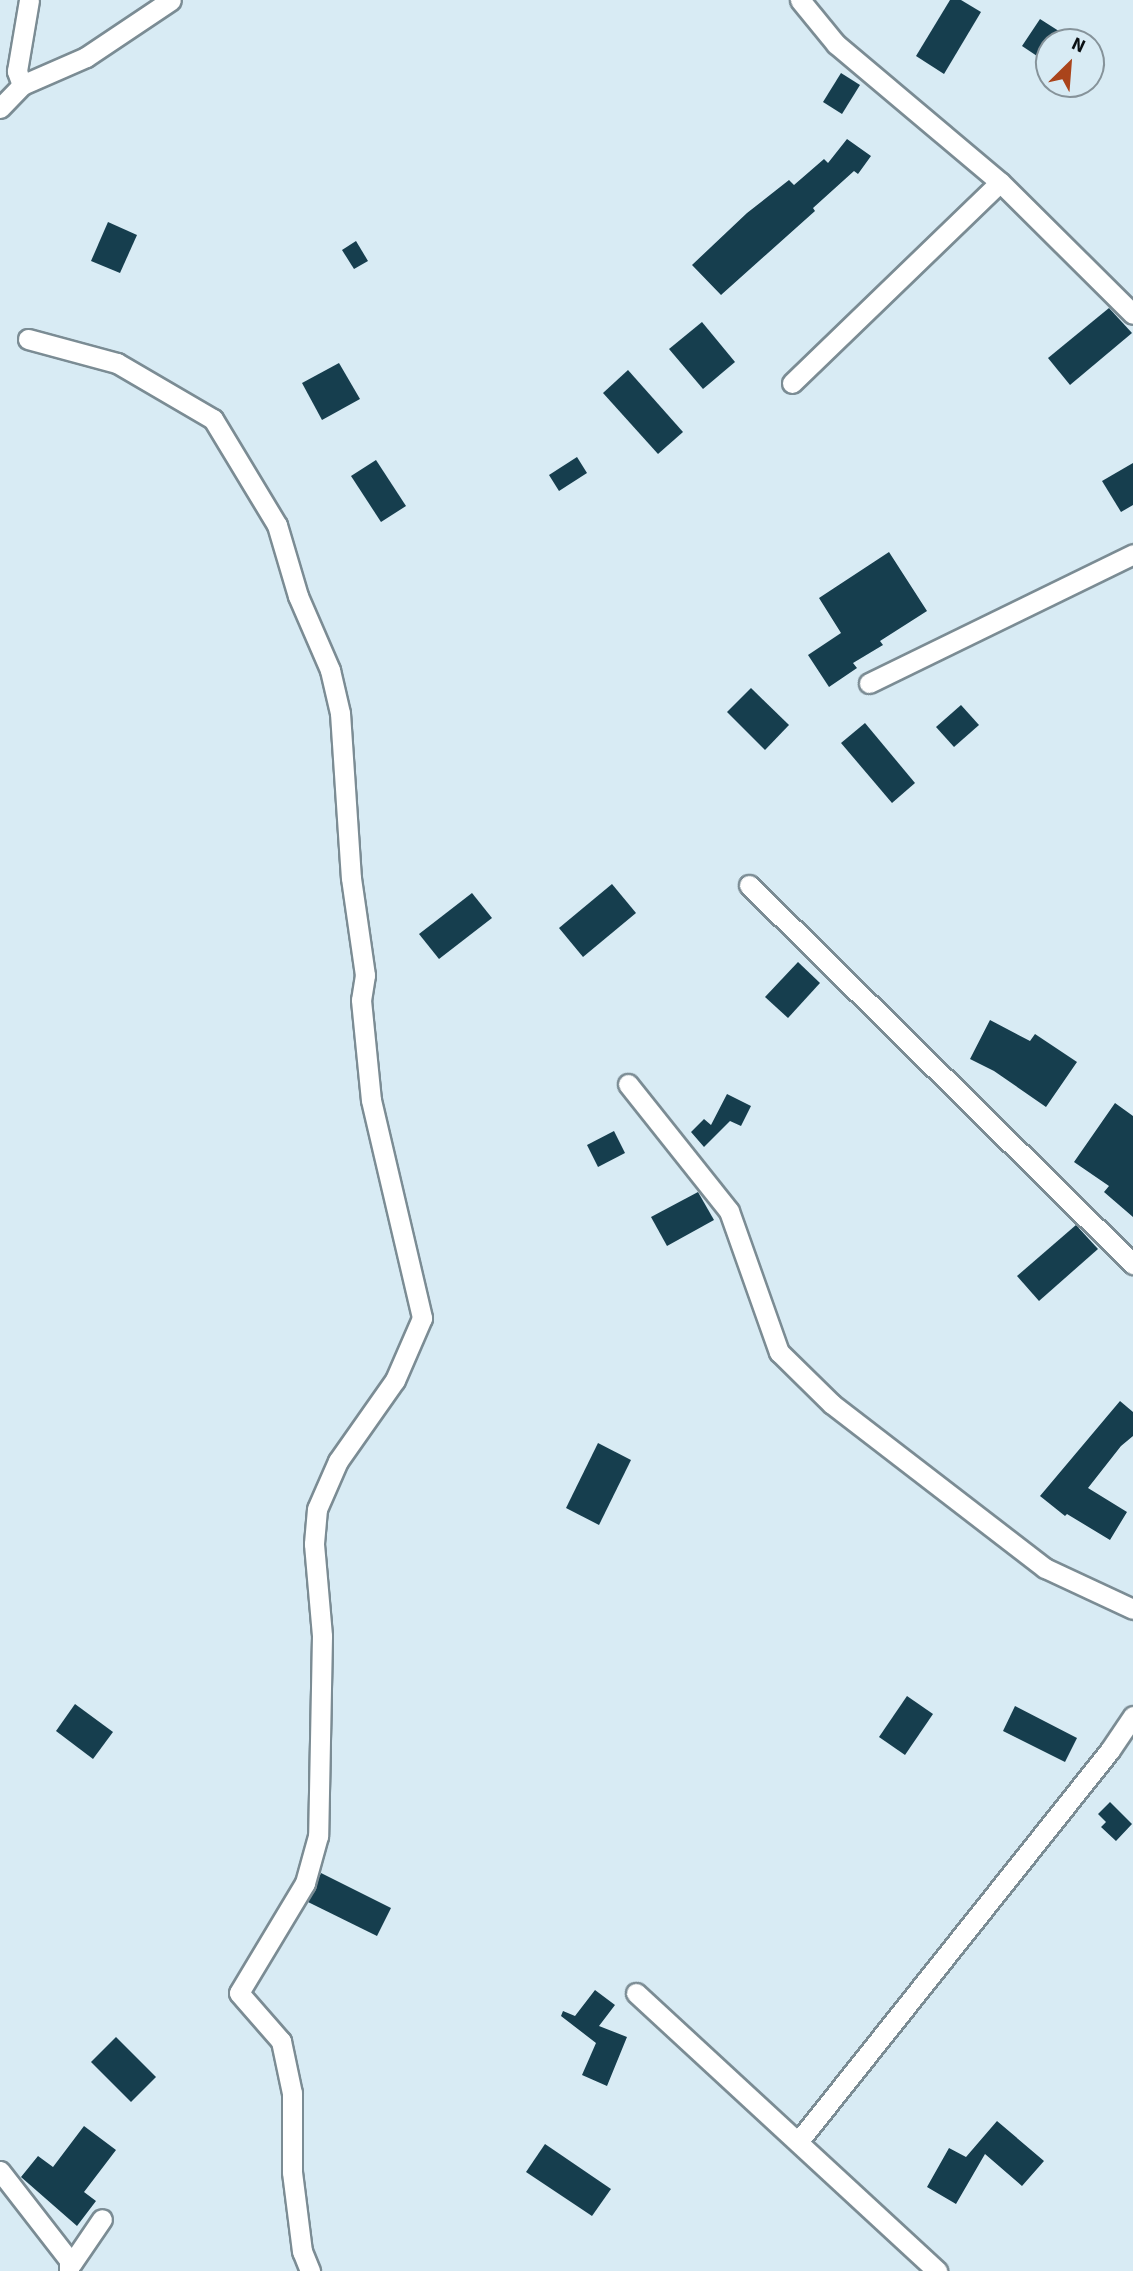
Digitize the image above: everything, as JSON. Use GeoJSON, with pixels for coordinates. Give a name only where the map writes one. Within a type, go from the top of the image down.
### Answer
{"type":"FeatureCollection","features":[{"type":"Feature","properties":{"kind":"street"},"geometry":{"type":"LineString","coordinates":[[22,85],[17,71],[29,0]]}},
{"type":"Feature","properties":{"kind":"street"},"geometry":{"type":"LineString","coordinates":[[0,108],[22,85],[86,57],[171,0]]}},
{"type":"Feature","properties":{"kind":"street"},"geometry":{"type":"LineString","coordinates":[[800,0],[836,44],[1000,182],[1133,314]]}},
{"type":"Feature","properties":{"kind":"street"},"geometry":{"type":"LineString","coordinates":[[792,383],[1000,182]]}},
{"type":"Feature","properties":{"kind":"street"},"geometry":{"type":"LineString","coordinates":[[28,339],[117,363],[213,419],[277,525],[298,596],[330,670],[340,713],[351,878],[365,975],[361,1000],[371,1100],[422,1318],[395,1380],[338,1461],[317,1509],[314,1544],[322,1636],[318,1836],[305,1884],[239,1993],[281,2041],[292,2093],[292,2172],[302,2251],[310,2271]]}},
{"type":"Feature","properties":{"kind":"street"},"geometry":{"type":"LineString","coordinates":[[869,683],[1133,554]]}},
{"type":"Feature","properties":{"kind":"street"},"geometry":{"type":"LineString","coordinates":[[749,885],[1133,1264]]}},
{"type":"Feature","properties":{"kind":"street"},"geometry":{"type":"LineString","coordinates":[[628,1084],[729,1211],[779,1352],[832,1404],[1045,1568],[1133,1609]]}},
{"type":"Feature","properties":{"kind":"street"},"geometry":{"type":"LineString","coordinates":[[798,2142],[1110,1750],[1133,1716]]}},
{"type":"Feature","properties":{"kind":"street"},"geometry":{"type":"LineString","coordinates":[[636,1993],[937,2271]]}},
{"type":"Feature","properties":{"kind":"street"},"geometry":{"type":"LineString","coordinates":[[0,2171],[69,2265],[102,2219]]}},
{"type":"Feature","properties":{"kind":"building"},"geometry":{"type":"Polygon","coordinates":[[[950,0],[961,0],[981,12],[944,74],[916,56],[950,0]]]}},
{"type":"Feature","properties":{"kind":"building"},"geometry":{"type":"Polygon","coordinates":[[[1040,19],[1054,28],[1035,28],[1035,55],[1022,46],[1040,19]]]}},
{"type":"Feature","properties":{"kind":"building"},"geometry":{"type":"Polygon","coordinates":[[[841,73],[860,85],[842,114],[823,102],[841,73]]]}},
{"type":"Feature","properties":{"kind":"building"},"geometry":{"type":"Polygon","coordinates":[[[847,139],[871,156],[858,174],[854,171],[813,208],[815,211],[721,295],[692,265],[747,213],[789,180],[794,185],[824,159],[828,163],[847,139]]]}},
{"type":"Feature","properties":{"kind":"building"},"geometry":{"type":"Polygon","coordinates":[[[108,222],[137,235],[120,273],[91,261],[108,222]]]}},
{"type":"Feature","properties":{"kind":"building"},"geometry":{"type":"Polygon","coordinates":[[[356,241],[368,261],[354,269],[342,250],[356,241]]]}},
{"type":"Feature","properties":{"kind":"building"},"geometry":{"type":"Polygon","coordinates":[[[1109,308],[1132,333],[1070,385],[1048,358],[1109,308]]]}},
{"type":"Feature","properties":{"kind":"building"},"geometry":{"type":"Polygon","coordinates":[[[702,322],[735,362],[703,389],[669,349],[702,322]]]}},
{"type":"Feature","properties":{"kind":"building"},"geometry":{"type":"Polygon","coordinates":[[[339,363],[360,399],[322,420],[302,383],[339,363]]]}},
{"type":"Feature","properties":{"kind":"building"},"geometry":{"type":"Polygon","coordinates":[[[628,370],[683,432],[658,454],[603,393],[628,370]]]}},
{"type":"Feature","properties":{"kind":"building"},"geometry":{"type":"Polygon","coordinates":[[[577,457],[587,473],[559,491],[549,475],[577,457]]]}},
{"type":"Feature","properties":{"kind":"building"},"geometry":{"type":"Polygon","coordinates":[[[376,460],[406,506],[381,522],[351,476],[376,460]]]}},
{"type":"Feature","properties":{"kind":"building"},"geometry":{"type":"Polygon","coordinates":[[[1133,463],[1133,505],[1121,512],[1102,481],[1133,463]]]}},
{"type":"Feature","properties":{"kind":"building"},"geometry":{"type":"Polygon","coordinates":[[[889,552],[927,611],[880,641],[883,645],[853,663],[857,668],[829,687],[808,655],[841,633],[819,598],[889,552]]]}},
{"type":"Feature","properties":{"kind":"building"},"geometry":{"type":"Polygon","coordinates":[[[751,688],[789,725],[765,750],[727,712],[751,688]]]}},
{"type":"Feature","properties":{"kind":"building"},"geometry":{"type":"Polygon","coordinates":[[[961,705],[979,725],[954,747],[936,727],[961,705]]]}},
{"type":"Feature","properties":{"kind":"building"},"geometry":{"type":"Polygon","coordinates":[[[865,723],[915,783],[892,803],[841,743],[865,723]]]}},
{"type":"Feature","properties":{"kind":"building"},"geometry":{"type":"Polygon","coordinates":[[[612,884],[636,913],[583,957],[559,928],[612,884]]]}},
{"type":"Feature","properties":{"kind":"building"},"geometry":{"type":"Polygon","coordinates":[[[472,893],[492,918],[439,959],[419,934],[472,893]]]}},
{"type":"Feature","properties":{"kind":"building"},"geometry":{"type":"Polygon","coordinates":[[[798,962],[820,983],[788,1018],[765,997],[798,962]]]}},
{"type":"Feature","properties":{"kind":"building"},"geometry":{"type":"Polygon","coordinates":[[[990,1020],[1030,1041],[1035,1034],[1077,1062],[1046,1107],[994,1071],[970,1059],[990,1020]]]}},
{"type":"Feature","properties":{"kind":"building"},"geometry":{"type":"Polygon","coordinates":[[[727,1094],[751,1106],[741,1126],[730,1121],[704,1147],[691,1132],[704,1119],[711,1125],[727,1094]]]}},
{"type":"Feature","properties":{"kind":"building"},"geometry":{"type":"Polygon","coordinates":[[[1115,1103],[1133,1116],[1133,1217],[1104,1192],[1109,1186],[1074,1162],[1115,1103]]]}},
{"type":"Feature","properties":{"kind":"building"},"geometry":{"type":"Polygon","coordinates":[[[614,1131],[625,1153],[598,1167],[587,1145],[614,1131]]]}},
{"type":"Feature","properties":{"kind":"building"},"geometry":{"type":"Polygon","coordinates":[[[698,1192],[714,1220],[667,1246],[651,1217],[698,1192]]]}},
{"type":"Feature","properties":{"kind":"building"},"geometry":{"type":"Polygon","coordinates":[[[1076,1225],[1098,1249],[1039,1301],[1017,1276],[1076,1225]]]}},
{"type":"Feature","properties":{"kind":"building"},"geometry":{"type":"Polygon","coordinates":[[[1120,1401],[1133,1412],[1133,1436],[1121,1446],[1088,1488],[1127,1512],[1110,1540],[1067,1514],[1065,1516],[1040,1496],[1120,1401]]]}},
{"type":"Feature","properties":{"kind":"building"},"geometry":{"type":"Polygon","coordinates":[[[598,1443],[631,1460],[599,1525],[566,1508],[598,1443]]]}},
{"type":"Feature","properties":{"kind":"building"},"geometry":{"type":"Polygon","coordinates":[[[907,1696],[933,1714],[905,1755],[879,1737],[907,1696]]]}},
{"type":"Feature","properties":{"kind":"building"},"geometry":{"type":"Polygon","coordinates":[[[75,1704],[113,1732],[93,1759],[56,1731],[75,1704]]]}},
{"type":"Feature","properties":{"kind":"building"},"geometry":{"type":"Polygon","coordinates":[[[1015,1706],[1077,1738],[1065,1762],[1003,1731],[1015,1706]]]}},
{"type":"Feature","properties":{"kind":"building"},"geometry":{"type":"Polygon","coordinates":[[[1110,1802],[1132,1824],[1116,1841],[1101,1827],[1106,1822],[1098,1814],[1110,1802]]]}},
{"type":"Feature","properties":{"kind":"building"},"geometry":{"type":"Polygon","coordinates":[[[321,1873],[391,1908],[377,1936],[308,1902],[321,1873]]]}},
{"type":"Feature","properties":{"kind":"building"},"geometry":{"type":"Polygon","coordinates":[[[595,1990],[615,2005],[599,2026],[627,2037],[607,2086],[582,2075],[596,2043],[561,2016],[563,2011],[575,2016],[595,1990]]]}},
{"type":"Feature","properties":{"kind":"building"},"geometry":{"type":"Polygon","coordinates":[[[116,2037],[156,2077],[131,2102],[91,2062],[116,2037]]]}},
{"type":"Feature","properties":{"kind":"building"},"geometry":{"type":"Polygon","coordinates":[[[997,2121],[1044,2161],[1022,2186],[985,2154],[956,2204],[927,2187],[949,2148],[966,2157],[997,2121]]]}},
{"type":"Feature","properties":{"kind":"building"},"geometry":{"type":"Polygon","coordinates":[[[84,2126],[116,2150],[84,2192],[96,2201],[77,2226],[21,2177],[38,2156],[53,2167],[84,2126]]]}},
{"type":"Feature","properties":{"kind":"building"},"geometry":{"type":"Polygon","coordinates":[[[545,2144],[611,2189],[592,2216],[526,2172],[545,2144]]]}}]}
